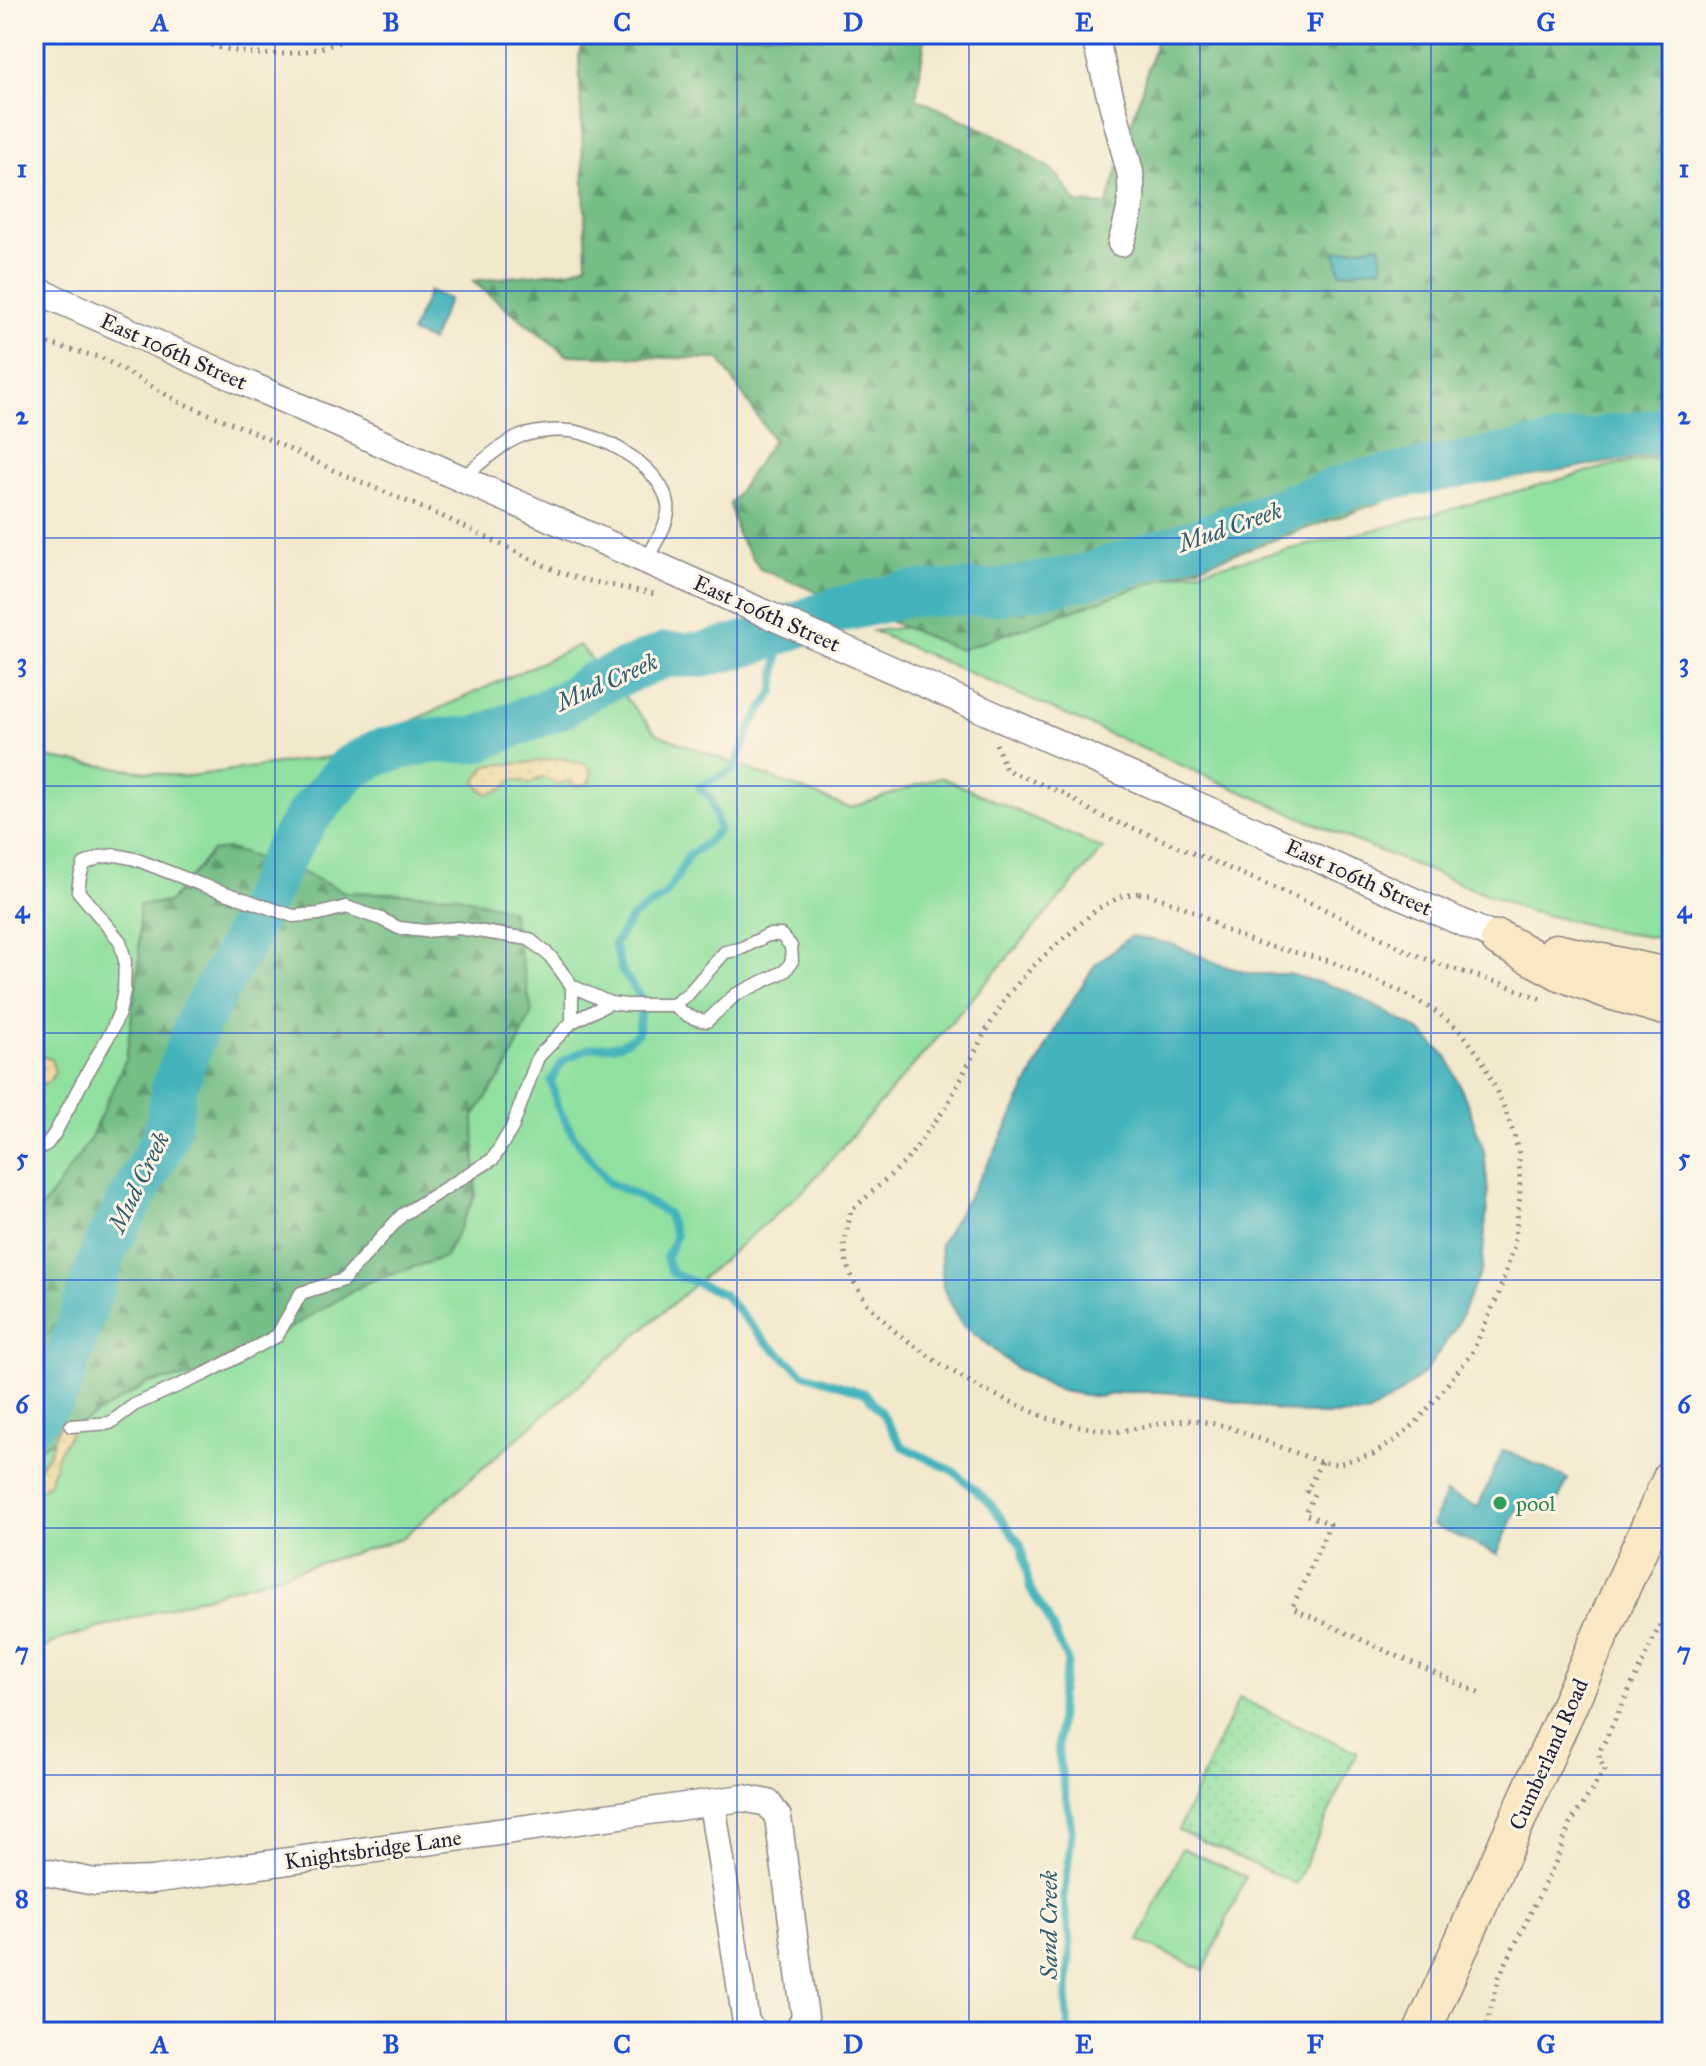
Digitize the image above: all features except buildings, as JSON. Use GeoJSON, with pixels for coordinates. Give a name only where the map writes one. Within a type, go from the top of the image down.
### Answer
{"type":"FeatureCollection","features":[{"type":"Feature","properties":{"kind":"main road","name":"East 106th Street"},"geometry":{"type":"LineString","coordinates":[[1499,939],[1672,977]]}},
{"type":"Feature","properties":{"kind":"main road","name":"East 106th Street"},"geometry":{"type":"LineString","coordinates":[[1499,939],[1562,973],[1672,1009]]}},
{"type":"Feature","properties":{"kind":"main road","name":"Cumberland Road"},"geometry":{"type":"LineString","coordinates":[[1422,2032],[1672,1476]]}},
{"type":"Feature","properties":{"kind":"street"},"geometry":{"type":"LineString","coordinates":[[1094,34],[1130,172],[1131,210],[1121,243]]}},
{"type":"Feature","properties":{"kind":"street","name":"East 106th Street"},"geometry":{"type":"LineString","coordinates":[[34,289],[1499,939]]}},
{"type":"Feature","properties":{"kind":"street","name":"Knightsbridge Lane"},"geometry":{"type":"LineString","coordinates":[[34,1870],[95,1882],[152,1880],[743,1798],[756,1800],[768,1803],[778,1817],[805,2017],[797,2032]]}},
{"type":"Feature","properties":{"kind":"street"},"geometry":{"type":"LineString","coordinates":[[712,1803],[746,2023],[755,2032]]}},
{"type":"Feature","properties":{"kind":"lane"},"geometry":{"type":"LineString","coordinates":[[460,479],[519,436],[559,430],[581,433],[622,450],[647,468],[669,506],[664,525],[646,560]]}},
{"type":"Feature","properties":{"kind":"lane"},"geometry":{"type":"LineString","coordinates":[[34,1151],[47,1144],[55,1133],[112,1030],[124,991],[125,961],[120,941],[78,891],[84,864],[100,857],[116,855],[135,859],[293,916],[346,907],[399,928],[425,931],[458,928],[529,939],[550,956],[572,986],[610,1003],[673,1005],[688,994],[725,952],[740,949],[768,935],[781,935],[791,946],[792,961],[785,971],[735,995],[707,1021],[685,1015],[673,1005]]}},
{"type":"Feature","properties":{"kind":"lane"},"geometry":{"type":"LineString","coordinates":[[572,986],[572,1022]]}},
{"type":"Feature","properties":{"kind":"lane"},"geometry":{"type":"LineString","coordinates":[[71,1426],[110,1423],[134,1405],[205,1374],[277,1336],[301,1293],[343,1280],[402,1215],[493,1159],[512,1128],[538,1057],[572,1022],[610,1003]]}},
{"type":"Feature","properties":{"kind":"path"},"geometry":{"type":"LineString","coordinates":[[181,34],[231,52],[270,55],[317,50],[360,34]]}},
{"type":"Feature","properties":{"kind":"path"},"geometry":{"type":"LineString","coordinates":[[34,336],[46,343],[102,358],[179,402],[446,518],[558,572],[667,596]]}},
{"type":"Feature","properties":{"kind":"path"},"geometry":{"type":"LineString","coordinates":[[996,744],[1006,770],[1063,793],[1098,815],[1322,908],[1413,954],[1546,1001]]}},
{"type":"Feature","properties":{"kind":"path"},"geometry":{"type":"LineString","coordinates":[[1149,894],[1192,910],[1225,930],[1256,943],[1330,961],[1404,993],[1435,1011],[1459,1029],[1481,1058],[1514,1134],[1519,1155],[1520,1196],[1514,1246],[1499,1293],[1471,1355],[1416,1423],[1394,1441],[1373,1454],[1337,1464],[1321,1462],[1214,1423],[1175,1421],[1116,1432],[1047,1418],[982,1389],[893,1330],[867,1303],[847,1265],[844,1244],[851,1211],[906,1161],[946,1107],[1007,996],[1035,964],[1097,909],[1122,896],[1149,894]]}},
{"type":"Feature","properties":{"kind":"path"},"geometry":{"type":"LineString","coordinates":[[1321,1462],[1307,1491],[1314,1494],[1305,1514],[1330,1524],[1292,1608],[1481,1694]]}},
{"type":"Feature","properties":{"kind":"path"},"geometry":{"type":"LineString","coordinates":[[1485,2032],[1499,1977],[1556,1861],[1570,1824],[1605,1770],[1599,1758],[1601,1749],[1672,1600]]}},
{"type":"Feature","properties":{"kind":"green space"},"geometry":{"type":"Polygon","coordinates":[[[586,34],[923,34],[925,39],[916,98],[1006,140],[1055,172],[1077,203],[1107,205],[1158,35],[1672,34],[1672,452],[1396,497],[960,650],[760,569],[737,534],[730,504],[773,440],[719,359],[567,355],[472,281],[569,271],[587,264],[579,56],[586,34]]]}},
{"type":"Feature","properties":{"kind":"green space"},"geometry":{"type":"Polygon","coordinates":[[[1672,455],[1672,940],[1623,933],[1525,910],[1353,840],[873,631],[1006,615],[1386,527],[1613,465],[1672,455]]]}},
{"type":"Feature","properties":{"kind":"green space"},"geometry":{"type":"Polygon","coordinates":[[[579,645],[657,734],[850,808],[941,777],[1103,849],[806,1188],[401,1539],[59,1640],[34,1654],[34,756],[183,777],[335,756],[579,645]]]}},
{"type":"Feature","properties":{"kind":"green space"},"geometry":{"type":"Polygon","coordinates":[[[229,849],[303,873],[345,892],[454,895],[511,910],[532,1012],[508,1066],[474,1116],[476,1194],[445,1257],[368,1282],[205,1374],[149,1383],[34,1451],[34,1216],[90,1139],[126,1059],[139,962],[139,905],[169,902],[212,851],[229,849]]]}},
{"type":"Feature","properties":{"kind":"green space"},"geometry":{"type":"Polygon","coordinates":[[[1239,1698],[1357,1752],[1296,1884],[1178,1830],[1239,1698]]]}},
{"type":"Feature","properties":{"kind":"green space"},"geometry":{"type":"Polygon","coordinates":[[[1182,1848],[1246,1877],[1204,1970],[1139,1941],[1182,1848]]]}},
{"type":"Feature","properties":{"kind":"sand"},"geometry":{"type":"Polygon","coordinates":[[[561,758],[587,765],[592,773],[589,783],[577,786],[567,781],[558,785],[543,777],[529,784],[513,780],[504,789],[488,794],[476,781],[484,768],[491,765],[561,758]]]}},
{"type":"Feature","properties":{"kind":"sand"},"geometry":{"type":"Polygon","coordinates":[[[40,1056],[51,1059],[55,1072],[49,1082],[34,1087],[34,1059],[40,1056]]]}},
{"type":"Feature","properties":{"kind":"sand"},"geometry":{"type":"Polygon","coordinates":[[[62,1423],[67,1423],[71,1432],[58,1453],[48,1485],[34,1492],[34,1472],[48,1456],[62,1423]]]}},
{"type":"Feature","properties":{"kind":"water"},"geometry":{"type":"Polygon","coordinates":[[[1380,245],[1383,267],[1340,273],[1336,251],[1380,245]]]}},
{"type":"Feature","properties":{"kind":"water"},"geometry":{"type":"Polygon","coordinates":[[[429,291],[449,299],[431,341],[411,333],[429,291]]]}},
{"type":"Feature","properties":{"kind":"water"},"geometry":{"type":"Polygon","coordinates":[[[1131,936],[1172,944],[1251,974],[1289,974],[1346,990],[1420,1031],[1448,1058],[1484,1151],[1488,1192],[1482,1268],[1456,1327],[1426,1371],[1398,1395],[1366,1415],[1322,1415],[1277,1410],[1202,1395],[1126,1392],[1097,1397],[1061,1391],[1017,1369],[961,1323],[943,1288],[940,1244],[993,1155],[1058,1023],[1095,965],[1131,936]]]}},
{"type":"Feature","properties":{"kind":"water","name":"pool"},"geometry":{"type":"Polygon","coordinates":[[[1503,1450],[1568,1479],[1553,1512],[1522,1499],[1497,1554],[1432,1525],[1446,1493],[1478,1507],[1503,1450]]]}},
{"type":"Feature","properties":{"kind":"waterway","name":"Mud Creek"},"geometry":{"type":"LineString","coordinates":[[34,1419],[57,1391],[104,1250],[166,1136],[174,1088],[198,1022],[241,946],[283,856],[307,817],[350,768],[379,752],[426,741],[476,740],[562,705],[594,684],[666,655],[702,655],[757,641],[830,612],[908,594],[999,592],[1084,577],[1199,540],[1354,484],[1672,429]]}},
{"type":"Feature","properties":{"kind":"waterway","name":"Sand Creek"},"geometry":{"type":"LineString","coordinates":[[773,635],[779,651],[774,691],[753,723],[734,769],[699,787],[711,799],[719,830],[688,856],[665,896],[632,917],[614,944],[622,971],[642,999],[638,1033],[620,1045],[589,1048],[563,1061],[551,1081],[557,1105],[574,1137],[609,1183],[667,1213],[676,1236],[666,1258],[672,1273],[723,1294],[766,1342],[804,1374],[865,1393],[902,1446],[953,1471],[989,1502],[1021,1545],[1030,1589],[1047,1616],[1068,1662],[1060,1697],[1058,1753],[1072,1830],[1064,1900],[1070,1945],[1068,2032]]}},
{"type":"Feature","properties":{"kind":"place","name":"pool"},"geometry":{"type":"Point","coordinates":[1500,1503]}}]}
